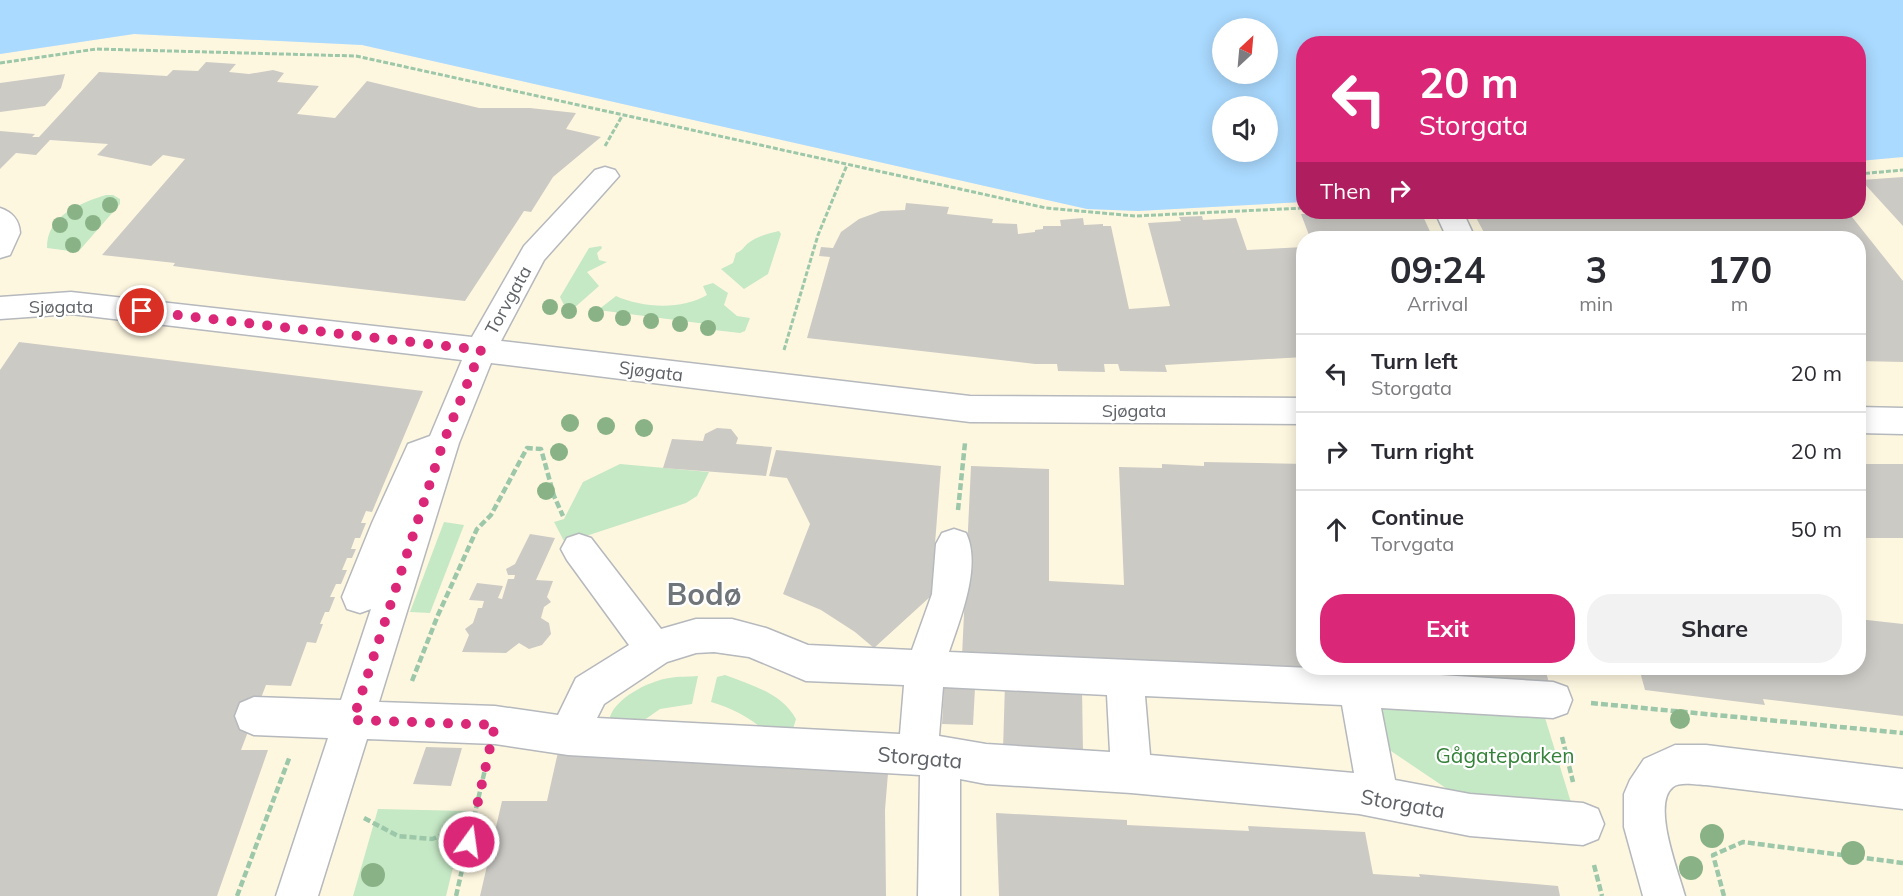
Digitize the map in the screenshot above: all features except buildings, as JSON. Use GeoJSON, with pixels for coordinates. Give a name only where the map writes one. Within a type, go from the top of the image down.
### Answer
{"type":"FeatureCollection","features":[{"type":"Feature","properties":{"kind":"street","name":"Torvgata"},"geometry":{"type":"LineString","coordinates":[[346,809],[353,720],[443,443],[481,350],[499,313],[534,253],[605,176]]}},
{"type":"Feature","properties":{"kind":"street"},"geometry":{"type":"LineString","coordinates":[[0,218],[7,231],[5,241],[0,248]]}},
{"type":"Feature","properties":{"kind":"street","name":"Sjøgata"},"geometry":{"type":"LineString","coordinates":[[0,308],[71,303],[970,409],[1296,411]]}},
{"type":"Feature","properties":{"kind":"street"},"geometry":{"type":"LineString","coordinates":[[1866,420],[1903,421]]}},
{"type":"Feature","properties":{"kind":"street"},"geometry":{"type":"LineString","coordinates":[[360,597],[389,523],[420,454],[443,443]]}},
{"type":"Feature","properties":{"kind":"street"},"geometry":{"type":"LineString","coordinates":[[571,534],[654,649]]}},
{"type":"Feature","properties":{"kind":"street"},"geometry":{"type":"LineString","coordinates":[[939,896],[925,667],[950,594],[954,543]]}},
{"type":"Feature","properties":{"kind":"street"},"geometry":{"type":"LineString","coordinates":[[568,736],[590,691],[654,649],[676,640],[704,634],[728,634],[758,641],[806,663],[1553,699]]}},
{"type":"Feature","properties":{"kind":"street"},"geometry":{"type":"LineString","coordinates":[[1125,677],[1131,772]]}},
{"type":"Feature","properties":{"kind":"street"},"geometry":{"type":"LineString","coordinates":[[1358,688],[1378,797]]}},
{"type":"Feature","properties":{"kind":"street","name":"Storgata"},"geometry":{"type":"LineString","coordinates":[[254,716],[495,725],[568,736],[929,755],[986,764],[1131,772],[1378,797],[1470,815],[1583,824]]}},
{"type":"Feature","properties":{"kind":"street"},"geometry":{"type":"LineString","coordinates":[[1664,896],[1645,827],[1644,794],[1658,773],[1675,765],[1706,765],[1903,789]]}},
{"type":"Feature","properties":{"kind":"street"},"geometry":{"type":"LineString","coordinates":[[297,896],[346,809]]}},
{"type":"Feature","properties":{"kind":"path"},"geometry":{"type":"LineString","coordinates":[[0,63],[96,49],[356,56],[1046,208],[1135,216],[1296,208]]}},
{"type":"Feature","properties":{"kind":"path"},"geometry":{"type":"LineString","coordinates":[[784,350],[818,236],[847,165]]}},
{"type":"Feature","properties":{"kind":"path"},"geometry":{"type":"LineString","coordinates":[[1866,173],[1903,171]]}},
{"type":"Feature","properties":{"kind":"path"},"geometry":{"type":"LineString","coordinates":[[954,543],[966,433]]}},
{"type":"Feature","properties":{"kind":"path"},"geometry":{"type":"LineString","coordinates":[[397,722],[438,615],[477,529],[491,515],[517,470],[527,447],[541,449],[554,496],[571,534]]}},
{"type":"Feature","properties":{"kind":"path"},"geometry":{"type":"LineString","coordinates":[[237,896],[304,719]]}},
{"type":"Feature","properties":{"kind":"path"},"geometry":{"type":"LineString","coordinates":[[456,896],[495,725]]}},
{"type":"Feature","properties":{"kind":"path"},"geometry":{"type":"LineString","coordinates":[[346,809],[398,836],[432,838],[473,824]]}},
{"type":"Feature","properties":{"kind":"path"},"geometry":{"type":"LineString","coordinates":[[1724,896],[1713,855],[1743,842],[1903,863]]}},
{"type":"Feature","properties":{"kind":"shaded area"},"geometry":{"type":"Polygon","coordinates":[[[134,34],[362,45],[1087,209],[1138,211],[1296,202],[1296,219],[1866,219],[1866,160],[1903,157],[1903,896],[0,896],[0,54],[134,34]]]}},
{"type":"Feature","properties":{"kind":"green space"},"geometry":{"type":"Polygon","coordinates":[[[113,195],[120,199],[120,204],[78,252],[47,248],[48,237],[58,219],[86,202],[113,195]]]}},
{"type":"Feature","properties":{"kind":"green space"},"geometry":{"type":"Polygon","coordinates":[[[779,231],[781,234],[768,274],[744,289],[721,269],[733,263],[736,253],[747,244],[779,231]]]}},
{"type":"Feature","properties":{"kind":"green space"},"geometry":{"type":"Polygon","coordinates":[[[601,246],[602,248],[597,253],[599,260],[607,262],[587,272],[599,286],[574,308],[564,305],[560,297],[589,248],[601,246]]]}},
{"type":"Feature","properties":{"kind":"green space"},"geometry":{"type":"Polygon","coordinates":[[[713,283],[728,293],[724,305],[737,316],[750,318],[745,331],[740,333],[714,330],[714,325],[598,310],[616,296],[650,305],[686,303],[707,295],[703,286],[713,283]]]}},
{"type":"Feature","properties":{"kind":"green space"},"geometry":{"type":"Polygon","coordinates":[[[620,464],[709,472],[697,496],[686,503],[565,543],[554,522],[564,519],[583,482],[620,464]]]}},
{"type":"Feature","properties":{"kind":"green space"},"geometry":{"type":"Polygon","coordinates":[[[444,522],[464,525],[430,613],[410,612],[444,522]]]}},
{"type":"Feature","properties":{"kind":"green space"},"geometry":{"type":"Polygon","coordinates":[[[725,675],[755,686],[783,703],[796,719],[793,729],[766,732],[740,714],[711,702],[717,677],[725,675]]]}},
{"type":"Feature","properties":{"kind":"green space"},"geometry":{"type":"Polygon","coordinates":[[[698,676],[692,704],[660,709],[640,723],[609,721],[617,705],[642,687],[669,678],[698,676]]]}},
{"type":"Feature","properties":{"kind":"green space","name":"Gågateparken"},"geometry":{"type":"Polygon","coordinates":[[[1378,700],[1542,708],[1573,809],[1465,801],[1388,749],[1378,700]]]}},
{"type":"Feature","properties":{"kind":"green space"},"geometry":{"type":"Polygon","coordinates":[[[378,809],[467,811],[446,896],[353,896],[378,809]]]}},
{"type":"Feature","properties":{"kind":"water"},"geometry":{"type":"Polygon","coordinates":[[[0,0],[1903,0],[1903,157],[1866,160],[1866,36],[1296,36],[1296,202],[1138,211],[1087,209],[362,45],[134,34],[0,54],[0,0]]]}},
{"type":"Feature","properties":{"kind":"district","name":"Bodø"},"geometry":{"type":"Point","coordinates":[704,594]}},
{"type":"Feature","properties":{"kind":"route"},"geometry":{"type":"LineString","coordinates":[[142,311],[481,350],[443,443],[353,720],[495,725],[469,842]]}}]}
